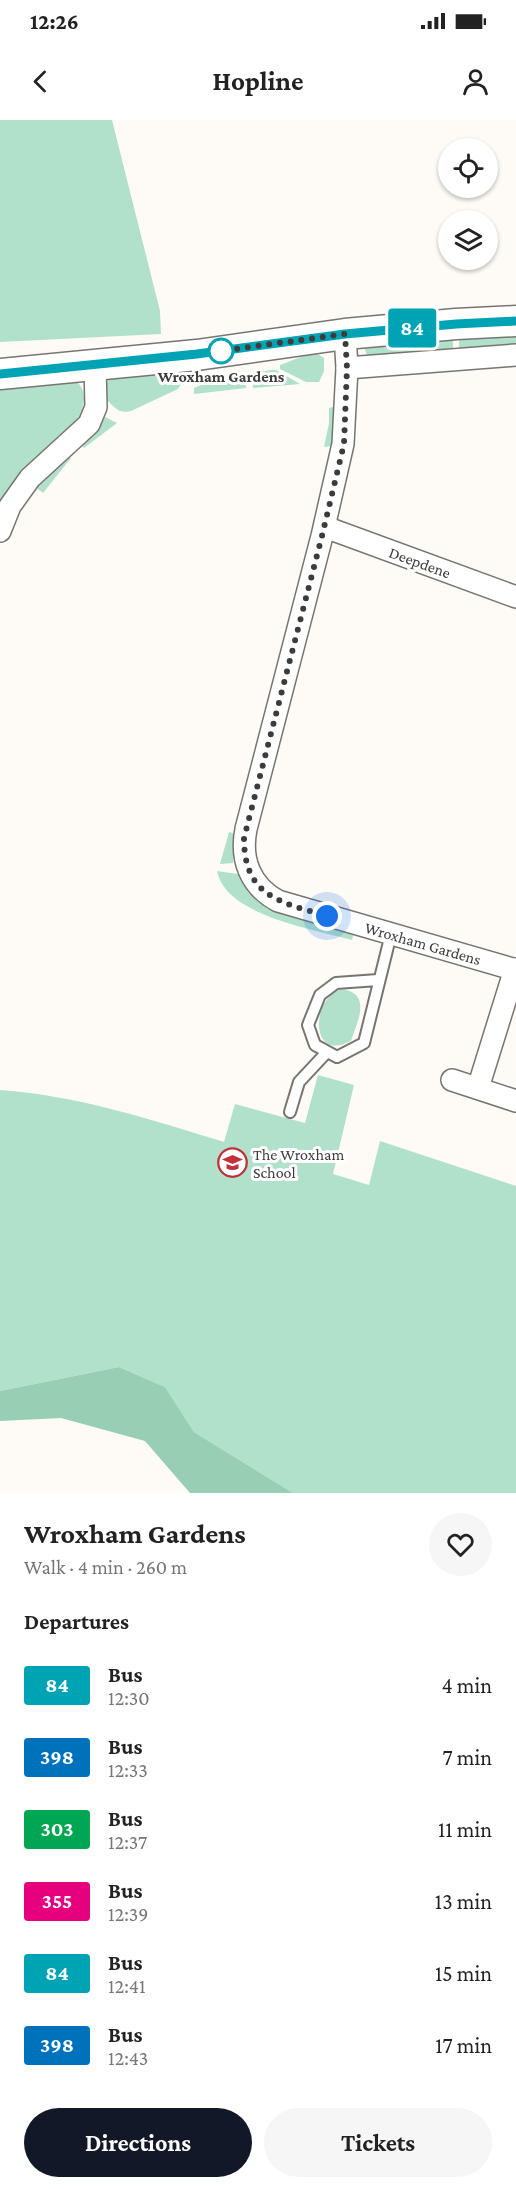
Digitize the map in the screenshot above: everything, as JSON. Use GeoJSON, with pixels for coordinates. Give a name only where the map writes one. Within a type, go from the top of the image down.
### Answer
{"type":"FeatureCollection","features":[{"type":"Feature","properties":{"kind":"main road"},"geometry":{"type":"LineString","coordinates":[[0,374],[197,354],[345,334],[516,321]]}},
{"type":"Feature","properties":{"kind":"street","name":"Wroxham Gardens"},"geometry":{"type":"LineString","coordinates":[[345,334],[347,368],[344,444],[325,527],[250,809],[244,838],[247,868],[256,885],[278,901],[516,970]]}},
{"type":"Feature","properties":{"kind":"street"},"geometry":{"type":"LineString","coordinates":[[347,368],[516,355]]}},
{"type":"Feature","properties":{"kind":"street"},"geometry":{"type":"LineString","coordinates":[[0,531],[10,506],[30,478],[89,424],[96,407],[95,364]]}},
{"type":"Feature","properties":{"kind":"street","name":"Deepdene"},"geometry":{"type":"LineString","coordinates":[[325,527],[516,597]]}},
{"type":"Feature","properties":{"kind":"street"},"geometry":{"type":"LineString","coordinates":[[478,1088],[516,970]]}},
{"type":"Feature","properties":{"kind":"street"},"geometry":{"type":"LineString","coordinates":[[452,1080],[516,1101]]}},
{"type":"Feature","properties":{"kind":"lane"},"geometry":{"type":"LineString","coordinates":[[378,980],[336,983],[320,995],[308,1025],[315,1045],[337,1057],[364,1043],[391,934]]}},
{"type":"Feature","properties":{"kind":"lane"},"geometry":{"type":"LineString","coordinates":[[290,1112],[299,1082],[327,1052]]}},
{"type":"Feature","properties":{"kind":"green space"},"geometry":{"type":"Polygon","coordinates":[[[0,120],[112,120],[160,311],[161,334],[0,342],[0,120]]]}},
{"type":"Feature","properties":{"kind":"green space"},"geometry":{"type":"Polygon","coordinates":[[[516,332],[516,346],[459,351],[459,335],[516,332]]]}},
{"type":"Feature","properties":{"kind":"green space"},"geometry":{"type":"Polygon","coordinates":[[[453,335],[453,351],[371,356],[367,355],[364,347],[453,335]]]}},
{"type":"Feature","properties":{"kind":"green space"},"geometry":{"type":"Polygon","coordinates":[[[311,353],[324,358],[324,371],[319,382],[306,382],[280,369],[280,365],[311,353]]]}},
{"type":"Feature","properties":{"kind":"green space"},"geometry":{"type":"Polygon","coordinates":[[[185,368],[187,373],[178,389],[131,411],[120,411],[106,399],[107,382],[113,376],[185,368]]]}},
{"type":"Feature","properties":{"kind":"green space"},"geometry":{"type":"Polygon","coordinates":[[[276,370],[300,384],[253,388],[252,373],[276,370]]]}},
{"type":"Feature","properties":{"kind":"green space"},"geometry":{"type":"Polygon","coordinates":[[[245,374],[246,388],[194,394],[194,388],[215,379],[218,383],[232,382],[233,375],[245,374]]]}},
{"type":"Feature","properties":{"kind":"green space"},"geometry":{"type":"Polygon","coordinates":[[[74,379],[84,395],[81,415],[0,506],[0,384],[74,379]]]}},
{"type":"Feature","properties":{"kind":"green space"},"geometry":{"type":"Polygon","coordinates":[[[333,407],[336,410],[332,446],[324,447],[329,423],[329,408],[333,407]]]}},
{"type":"Feature","properties":{"kind":"green space"},"geometry":{"type":"Polygon","coordinates":[[[105,417],[117,423],[84,448],[82,445],[101,419],[105,417]]]}},
{"type":"Feature","properties":{"kind":"green space"},"geometry":{"type":"Polygon","coordinates":[[[67,455],[71,458],[43,493],[34,486],[67,455]]]}},
{"type":"Feature","properties":{"kind":"green space"},"geometry":{"type":"Polygon","coordinates":[[[229,832],[236,834],[233,863],[220,864],[229,832]]]}},
{"type":"Feature","properties":{"kind":"green space"},"geometry":{"type":"Polygon","coordinates":[[[217,871],[238,874],[248,892],[270,909],[354,932],[352,940],[295,925],[254,910],[237,899],[224,886],[217,871]]]}},
{"type":"Feature","properties":{"kind":"green space"},"geometry":{"type":"Polygon","coordinates":[[[341,989],[357,996],[360,1002],[359,1017],[351,1041],[338,1045],[328,1044],[322,1037],[319,1027],[320,1016],[324,1004],[331,995],[341,989]]]}},
{"type":"Feature","properties":{"kind":"green space","name":"The Wroxham School"},"geometry":{"type":"Polygon","coordinates":[[[318,1075],[354,1085],[333,1174],[369,1185],[380,1141],[516,1186],[516,1493],[293,1493],[194,1432],[165,1387],[119,1367],[0,1391],[0,1090],[85,1103],[142,1117],[224,1142],[235,1104],[305,1123],[318,1075]]]}},
{"type":"Feature","properties":{"kind":"green space"},"geometry":{"type":"Polygon","coordinates":[[[119,1367],[165,1387],[194,1432],[293,1493],[190,1493],[145,1441],[61,1418],[0,1421],[0,1391],[119,1367]]]}},
{"type":"Feature","properties":{"kind":"bus line","name":"84"},"geometry":{"type":"LineString","coordinates":[[0,374],[197,354],[345,334],[516,321]]}},
{"type":"Feature","properties":{"kind":"place","name":"Wroxham Gardens"},"geometry":{"type":"Point","coordinates":[221,351]}},
{"type":"Feature","properties":{"kind":"place","name":"The Wroxham School"},"geometry":{"type":"Point","coordinates":[232,1163]}},
{"type":"Feature","properties":{"kind":"route"},"geometry":{"type":"LineString","coordinates":[[221,351],[213,352],[345,334],[347,385],[344,444],[244,838],[247,868],[256,885],[278,901],[327,916]]}}]}
